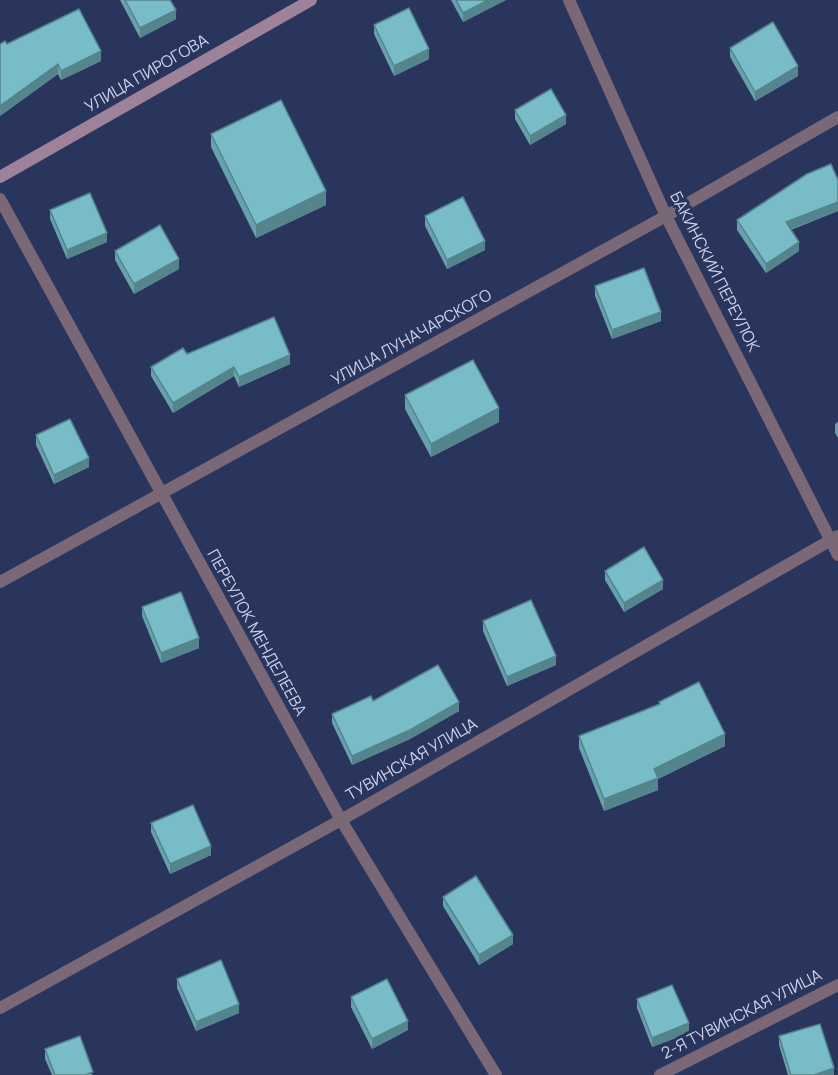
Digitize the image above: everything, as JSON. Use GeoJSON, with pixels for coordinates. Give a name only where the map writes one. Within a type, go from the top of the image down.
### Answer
{"type":"FeatureCollection","features":[{"type":"Feature","properties":{"kind":"main road","name":"УЛИЦА ПИРОГОВА"},"geometry":{"type":"LineString","coordinates":[[0,177],[311,0]]}},
{"type":"Feature","properties":{"kind":"street","name":"БАКИНСКИЙ ПЕРЕУЛОК"},"geometry":{"type":"LineString","coordinates":[[569,0],[666,216],[834,538],[838,555]]}},
{"type":"Feature","properties":{"kind":"street","name":"УЛИЦА ЛУНАЧАРСКОГО"},"geometry":{"type":"LineString","coordinates":[[0,582],[666,216],[838,117]]}},
{"type":"Feature","properties":{"kind":"street","name":"ПЕРЕУЛОК МЕНДЕЛЕЕВА"},"geometry":{"type":"LineString","coordinates":[[0,199],[341,820],[496,1075]]}},
{"type":"Feature","properties":{"kind":"street","name":"ТУВИНСКАЯ УЛИЦА"},"geometry":{"type":"LineString","coordinates":[[0,1008],[341,820],[834,538]]}},
{"type":"Feature","properties":{"kind":"street","name":"2-Я ТУВИНСКАЯ УЛИЦА"},"geometry":{"type":"LineString","coordinates":[[660,1075],[838,985]]}},
{"type":"Feature","properties":{"kind":"building"},"geometry":{"type":"Polygon","coordinates":[[[125,0],[170,0],[176,10],[140,28],[125,0]]]}},
{"type":"Feature","properties":{"kind":"building"},"geometry":{"type":"Polygon","coordinates":[[[456,0],[488,0],[463,13],[456,0]]]}},
{"type":"Feature","properties":{"kind":"building"},"geometry":{"type":"Polygon","coordinates":[[[409,8],[429,49],[394,66],[374,25],[409,8]]]}},
{"type":"Feature","properties":{"kind":"building"},"geometry":{"type":"Polygon","coordinates":[[[79,9],[101,51],[61,71],[58,64],[0,106],[0,44],[5,41],[7,44],[79,9]]]}},
{"type":"Feature","properties":{"kind":"building"},"geometry":{"type":"Polygon","coordinates":[[[773,22],[798,66],[755,92],[730,48],[773,22]]]}},
{"type":"Feature","properties":{"kind":"building"},"geometry":{"type":"Polygon","coordinates":[[[551,89],[566,115],[530,136],[515,110],[551,89]]]}},
{"type":"Feature","properties":{"kind":"building"},"geometry":{"type":"Polygon","coordinates":[[[281,100],[326,191],[256,225],[211,134],[281,100]]]}},
{"type":"Feature","properties":{"kind":"building"},"geometry":{"type":"Polygon","coordinates":[[[831,164],[838,180],[838,202],[786,222],[799,242],[766,264],[737,220],[807,174],[831,164]]]}},
{"type":"Feature","properties":{"kind":"building"},"geometry":{"type":"Polygon","coordinates":[[[90,193],[107,233],[67,250],[50,210],[90,193]]]}},
{"type":"Feature","properties":{"kind":"building"},"geometry":{"type":"Polygon","coordinates":[[[463,197],[485,241],[447,260],[425,216],[463,197]]]}},
{"type":"Feature","properties":{"kind":"building"},"geometry":{"type":"Polygon","coordinates":[[[160,225],[179,259],[134,284],[115,251],[160,225]]]}},
{"type":"Feature","properties":{"kind":"building"},"geometry":{"type":"Polygon","coordinates":[[[644,268],[661,312],[612,330],[595,286],[644,268]]]}},
{"type":"Feature","properties":{"kind":"building"},"geometry":{"type":"Polygon","coordinates":[[[274,317],[290,355],[239,377],[234,367],[173,403],[151,367],[183,348],[187,354],[274,317]]]}},
{"type":"Feature","properties":{"kind":"building"},"geometry":{"type":"Polygon","coordinates":[[[473,360],[499,408],[431,444],[405,395],[473,360]]]}},
{"type":"Feature","properties":{"kind":"building"},"geometry":{"type":"Polygon","coordinates":[[[70,419],[89,458],[54,475],[36,435],[70,419]]]}},
{"type":"Feature","properties":{"kind":"building"},"geometry":{"type":"Polygon","coordinates":[[[644,547],[663,580],[624,603],[605,571],[644,547]]]}},
{"type":"Feature","properties":{"kind":"building"},"geometry":{"type":"Polygon","coordinates":[[[181,592],[199,638],[161,653],[142,607],[181,592]]]}},
{"type":"Feature","properties":{"kind":"building"},"geometry":{"type":"Polygon","coordinates":[[[531,600],[556,656],[507,677],[483,621],[531,600]]]}},
{"type":"Feature","properties":{"kind":"building"},"geometry":{"type":"Polygon","coordinates":[[[438,665],[459,702],[410,730],[352,756],[332,714],[371,696],[373,701],[438,665]]]}},
{"type":"Feature","properties":{"kind":"building"},"geometry":{"type":"Polygon","coordinates":[[[699,682],[725,734],[654,769],[658,778],[604,799],[579,736],[660,704],[659,702],[699,682]]]}},
{"type":"Feature","properties":{"kind":"building"},"geometry":{"type":"Polygon","coordinates":[[[193,805],[211,846],[170,864],[151,823],[193,805]]]}},
{"type":"Feature","properties":{"kind":"building"},"geometry":{"type":"Polygon","coordinates":[[[476,876],[513,935],[479,955],[443,897],[476,876]]]}},
{"type":"Feature","properties":{"kind":"building"},"geometry":{"type":"Polygon","coordinates":[[[221,960],[239,1004],[196,1022],[177,979],[221,960]]]}},
{"type":"Feature","properties":{"kind":"building"},"geometry":{"type":"Polygon","coordinates":[[[387,979],[408,1021],[372,1039],[351,997],[387,979]]]}},
{"type":"Feature","properties":{"kind":"building"},"geometry":{"type":"Polygon","coordinates":[[[672,985],[689,1023],[652,1038],[637,999],[672,985]]]}},
{"type":"Feature","properties":{"kind":"building"},"geometry":{"type":"Polygon","coordinates":[[[820,1024],[834,1068],[814,1075],[791,1075],[779,1036],[820,1024]]]}},
{"type":"Feature","properties":{"kind":"building"},"geometry":{"type":"Polygon","coordinates":[[[80,1036],[93,1072],[85,1075],[55,1075],[45,1049],[80,1036]]]}}]}
